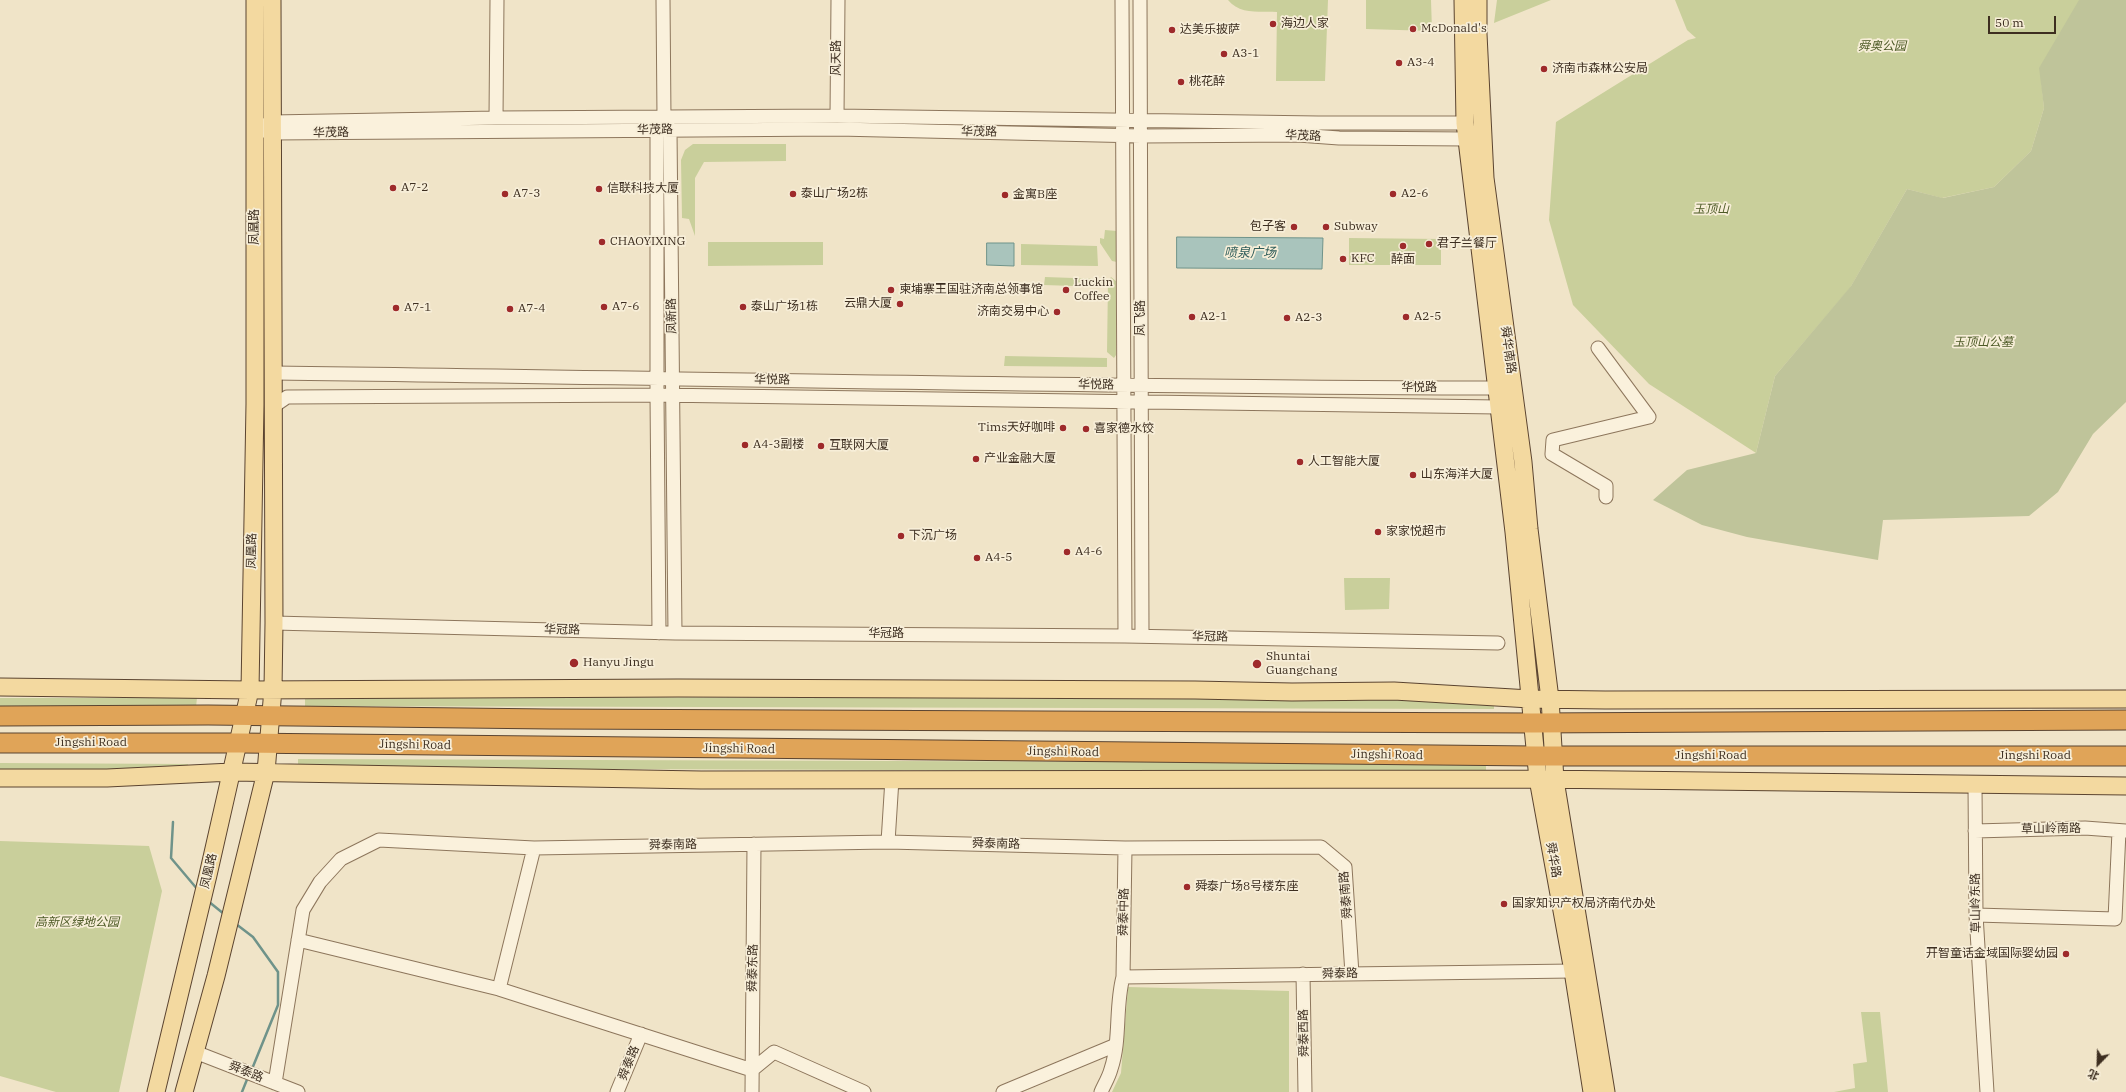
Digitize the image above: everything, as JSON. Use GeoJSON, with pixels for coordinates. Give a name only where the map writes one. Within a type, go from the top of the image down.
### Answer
{"type":"FeatureCollection","features":[{"type":"Feature","properties":{"kind":"highway"},"geometry":{"type":"LineString","coordinates":[[0,716],[1532,723],[2126,720]]}},
{"type":"Feature","properties":{"kind":"highway","name":"Jingshi Road"},"geometry":{"type":"LineString","coordinates":[[0,743],[238,743],[1545,756],[2126,756]]}},
{"type":"Feature","properties":{"kind":"main road","name":"凤凰路"},"geometry":{"type":"LineString","coordinates":[[156,1092],[208,875],[250,690],[254,404],[255,0]]}},
{"type":"Feature","properties":{"kind":"main road","name":"凤凰路"},"geometry":{"type":"LineString","coordinates":[[184,1092],[236,898],[266,772],[269,744],[273,689],[274,624],[272,0]]}},
{"type":"Feature","properties":{"kind":"main road","name":"舜华南路"},"geometry":{"type":"LineString","coordinates":[[1463,0],[1466,131],[1514,532],[1530,699]]}},
{"type":"Feature","properties":{"kind":"main road","name":"舜华南路"},"geometry":{"type":"LineString","coordinates":[[1478,0],[1478,34],[1485,178],[1523,462],[1529,529],[1550,699]]}},
{"type":"Feature","properties":{"kind":"main road"},"geometry":{"type":"LineString","coordinates":[[0,686],[250,690],[694,688],[1187,690],[1292,692],[1394,691],[1530,699],[2126,699]]}},
{"type":"Feature","properties":{"kind":"main road","name":"舜华路"},"geometry":{"type":"LineString","coordinates":[[1530,699],[1532,723],[1555,780],[1606,1092]]}},
{"type":"Feature","properties":{"kind":"main road","name":"舜华路"},"geometry":{"type":"LineString","coordinates":[[1550,699],[1551,722],[1545,756],[1538,779],[1573,971],[1592,1092]]}},
{"type":"Feature","properties":{"kind":"main road"},"geometry":{"type":"LineString","coordinates":[[0,778],[107,778],[232,772]]}},
{"type":"Feature","properties":{"kind":"main road","name":"Jingshi Road"},"geometry":{"type":"LineString","coordinates":[[232,772],[701,780],[1538,779],[2126,786]]}},
{"type":"Feature","properties":{"kind":"street"},"geometry":{"type":"LineString","coordinates":[[496,118],[497,0]]}},
{"type":"Feature","properties":{"kind":"street","name":"凤新路"},"geometry":{"type":"LineString","coordinates":[[663,0],[664,117],[670,130],[674,396],[675,633]]}},
{"type":"Feature","properties":{"kind":"street","name":"风天路"},"geometry":{"type":"LineString","coordinates":[[837,116],[838,0]]}},
{"type":"Feature","properties":{"kind":"street","name":"凤飞路"},"geometry":{"type":"LineString","coordinates":[[1122,0],[1125,636]]}},
{"type":"Feature","properties":{"kind":"street","name":"凤飞路"},"geometry":{"type":"LineString","coordinates":[[1140,0],[1142,636]]}},
{"type":"Feature","properties":{"kind":"street","name":"华茂路"},"geometry":{"type":"LineString","coordinates":[[272,128],[496,118],[837,116],[1141,120],[1466,131]]}},
{"type":"Feature","properties":{"kind":"street"},"geometry":{"type":"LineString","coordinates":[[659,633],[656,395],[657,130],[664,117]]}},
{"type":"Feature","properties":{"kind":"street","name":"华茂路"},"geometry":{"type":"LineString","coordinates":[[255,128],[657,130],[846,129],[1141,136],[1298,135],[1339,138],[1466,131]]}},
{"type":"Feature","properties":{"kind":"street"},"geometry":{"type":"LineString","coordinates":[[1598,348],[1649,417],[1553,440],[1552,454],[1606,486],[1606,497]]}},
{"type":"Feature","properties":{"kind":"street","name":"华悦路"},"geometry":{"type":"LineString","coordinates":[[274,373],[1141,386],[1496,388]]}},
{"type":"Feature","properties":{"kind":"street"},"geometry":{"type":"LineString","coordinates":[[274,406],[287,396],[656,395],[1498,407]]}},
{"type":"Feature","properties":{"kind":"street","name":"华冠路"},"geometry":{"type":"LineString","coordinates":[[274,624],[659,633],[1142,636],[1498,643]]}},
{"type":"Feature","properties":{"kind":"street"},"geometry":{"type":"LineString","coordinates":[[888,842],[892,779]]}},
{"type":"Feature","properties":{"kind":"street","name":"草山岭东路"},"geometry":{"type":"LineString","coordinates":[[1975,785],[1976,915],[1987,1092]]}},
{"type":"Feature","properties":{"kind":"street","name":"草山岭南路"},"geometry":{"type":"LineString","coordinates":[[1975,831],[2085,828],[2122,831]]}},
{"type":"Feature","properties":{"kind":"street"},"geometry":{"type":"LineString","coordinates":[[1976,915],[2115,919],[2122,831]]}},
{"type":"Feature","properties":{"kind":"street","name":"舜泰南路"},"geometry":{"type":"LineString","coordinates":[[274,1083],[303,910],[320,882],[341,859],[379,840],[534,848],[888,842],[1125,848],[1321,847],[1345,867],[1352,974]]}},
{"type":"Feature","properties":{"kind":"street","name":"舜泰东路"},"geometry":{"type":"LineString","coordinates":[[752,1092],[754,844]]}},
{"type":"Feature","properties":{"kind":"street"},"geometry":{"type":"LineString","coordinates":[[499,989],[534,848]]}},
{"type":"Feature","properties":{"kind":"street","name":"舜泰中路"},"geometry":{"type":"LineString","coordinates":[[1123,977],[1125,848]]}},
{"type":"Feature","properties":{"kind":"street"},"geometry":{"type":"LineString","coordinates":[[298,940],[499,989],[752,1070],[774,1052],[864,1092]]}},
{"type":"Feature","properties":{"kind":"street","name":"舜泰路"},"geometry":{"type":"LineString","coordinates":[[1123,977],[1573,971]]}},
{"type":"Feature","properties":{"kind":"street","name":"舜泰西路"},"geometry":{"type":"LineString","coordinates":[[1303,974],[1305,1092]]}},
{"type":"Feature","properties":{"kind":"street"},"geometry":{"type":"LineString","coordinates":[[1101,1092],[1111,1070],[1116,1045],[1119,991],[1123,977]]}},
{"type":"Feature","properties":{"kind":"street","name":"舜泰路"},"geometry":{"type":"LineString","coordinates":[[617,1092],[641,1034]]}},
{"type":"Feature","properties":{"kind":"street"},"geometry":{"type":"LineString","coordinates":[[1003,1092],[1116,1045]]}},
{"type":"Feature","properties":{"kind":"street","name":"舜泰路"},"geometry":{"type":"LineString","coordinates":[[195,1052],[298,1092]]}},
{"type":"Feature","properties":{"kind":"green space"},"geometry":{"type":"Polygon","coordinates":[[[1228,0],[1328,0],[1325,81],[1276,81],[1277,12],[1257,12],[1244,10],[1233,5],[1228,0]]]}},
{"type":"Feature","properties":{"kind":"green space"},"geometry":{"type":"Polygon","coordinates":[[[1366,0],[1431,0],[1432,31],[1366,29],[1366,0]]]}},
{"type":"Feature","properties":{"kind":"green space"},"geometry":{"type":"Polygon","coordinates":[[[1497,0],[1551,0],[1494,23],[1497,0]]]}},
{"type":"Feature","properties":{"kind":"green space","name":"玉顶山"},"geometry":{"type":"Polygon","coordinates":[[[1675,0],[2089,0],[2040,68],[2044,108],[2031,151],[1994,187],[1942,198],[1907,189],[1850,288],[1775,376],[1756,453],[1649,384],[1573,305],[1549,220],[1556,122],[1688,40],[1696,38],[1687,30],[1675,0]]]}},
{"type":"Feature","properties":{"kind":"green space","name":"玉顶山公墓"},"geometry":{"type":"Polygon","coordinates":[[[2079,0],[2126,0],[2126,402],[2093,434],[2058,492],[2029,516],[1883,520],[1878,560],[1747,537],[1702,525],[1653,500],[1687,470],[1756,453],[1775,376],[1851,286],[1907,189],[1943,198],[1994,187],[2031,151],[2044,108],[2039,68],[2079,0]]]}},
{"type":"Feature","properties":{"kind":"green space"},"geometry":{"type":"Polygon","coordinates":[[[693,144],[786,144],[786,161],[704,162],[695,178],[695,236],[689,219],[682,218],[681,160],[685,150],[693,144]]]}},
{"type":"Feature","properties":{"kind":"green space"},"geometry":{"type":"Polygon","coordinates":[[[1105,230],[1117,231],[1117,262],[1112,261],[1100,243],[1100,238],[1104,239],[1105,230]]]}},
{"type":"Feature","properties":{"kind":"green space"},"geometry":{"type":"Polygon","coordinates":[[[1349,238],[1441,239],[1441,265],[1349,265],[1349,238]]]}},
{"type":"Feature","properties":{"kind":"green space"},"geometry":{"type":"Polygon","coordinates":[[[708,242],[823,242],[823,265],[708,266],[708,242]]]}},
{"type":"Feature","properties":{"kind":"green space"},"geometry":{"type":"Polygon","coordinates":[[[1021,244],[1097,246],[1098,266],[1021,265],[1021,244]]]}},
{"type":"Feature","properties":{"kind":"green space"},"geometry":{"type":"Polygon","coordinates":[[[1045,277],[1102,279],[1102,287],[1044,285],[1045,277]]]}},
{"type":"Feature","properties":{"kind":"green space"},"geometry":{"type":"Polygon","coordinates":[[[1111,277],[1117,282],[1116,355],[1114,358],[1107,352],[1108,282],[1111,277]]]}},
{"type":"Feature","properties":{"kind":"green space"},"geometry":{"type":"Polygon","coordinates":[[[1005,356],[1107,358],[1107,367],[1004,366],[1005,356]]]}},
{"type":"Feature","properties":{"kind":"green space"},"geometry":{"type":"Polygon","coordinates":[[[1344,578],[1390,578],[1389,609],[1345,610],[1344,578]]]}},
{"type":"Feature","properties":{"kind":"green space"},"geometry":{"type":"Polygon","coordinates":[[[305,696],[1494,700],[1494,709],[305,706],[305,696]]]}},
{"type":"Feature","properties":{"kind":"green space"},"geometry":{"type":"Polygon","coordinates":[[[0,698],[197,698],[196,707],[0,707],[0,698]]]}},
{"type":"Feature","properties":{"kind":"green space"},"geometry":{"type":"Polygon","coordinates":[[[298,759],[1486,763],[1486,772],[298,768],[298,759]]]}},
{"type":"Feature","properties":{"kind":"green space"},"geometry":{"type":"Polygon","coordinates":[[[0,763],[188,764],[189,768],[134,768],[97,772],[0,772],[0,763]]]}},
{"type":"Feature","properties":{"kind":"green space","name":"高新区绿地公园"},"geometry":{"type":"Polygon","coordinates":[[[0,841],[149,846],[162,891],[119,1092],[56,1092],[0,1076],[0,841]]]}},
{"type":"Feature","properties":{"kind":"green space"},"geometry":{"type":"Polygon","coordinates":[[[1128,987],[1289,991],[1289,1092],[1112,1092],[1121,1073],[1128,987]]]}},
{"type":"Feature","properties":{"kind":"green space"},"geometry":{"type":"Polygon","coordinates":[[[1861,1012],[1880,1012],[1888,1092],[1834,1092],[1855,1088],[1853,1064],[1867,1062],[1861,1012]]]}},
{"type":"Feature","properties":{"kind":"water","name":"喷泉广场"},"geometry":{"type":"Polygon","coordinates":[[[1177,237],[1323,238],[1322,269],[1177,268],[1177,237]]]}},
{"type":"Feature","properties":{"kind":"water"},"geometry":{"type":"Polygon","coordinates":[[[987,243],[1014,243],[1014,266],[987,265],[987,243]]]}},
{"type":"Feature","properties":{"kind":"waterway"},"geometry":{"type":"LineString","coordinates":[[173,822],[171,858],[198,890]]}},
{"type":"Feature","properties":{"kind":"waterway"},"geometry":{"type":"LineString","coordinates":[[208,901],[224,914]]}},
{"type":"Feature","properties":{"kind":"waterway"},"geometry":{"type":"LineString","coordinates":[[236,924],[253,937],[278,972],[278,1005],[252,1069]]}},
{"type":"Feature","properties":{"kind":"waterway"},"geometry":{"type":"LineString","coordinates":[[242,1092],[248,1077]]}},
{"type":"Feature","properties":{"kind":"place","name":"海边人家"},"geometry":{"type":"Point","coordinates":[1273,24]}},
{"type":"Feature","properties":{"kind":"place","name":"McDonald's"},"geometry":{"type":"Point","coordinates":[1413,29]}},
{"type":"Feature","properties":{"kind":"place","name":"达美乐披萨"},"geometry":{"type":"Point","coordinates":[1172,30]}},
{"type":"Feature","properties":{"kind":"place","name":"A3-1"},"geometry":{"type":"Point","coordinates":[1224,54]}},
{"type":"Feature","properties":{"kind":"place","name":"A3-4"},"geometry":{"type":"Point","coordinates":[1399,63]}},
{"type":"Feature","properties":{"kind":"place","name":"济南市森林公安局"},"geometry":{"type":"Point","coordinates":[1544,69]}},
{"type":"Feature","properties":{"kind":"place","name":"桃花醉"},"geometry":{"type":"Point","coordinates":[1181,82]}},
{"type":"Feature","properties":{"kind":"place","name":"A7-2"},"geometry":{"type":"Point","coordinates":[393,188]}},
{"type":"Feature","properties":{"kind":"place","name":"信联科技大厦"},"geometry":{"type":"Point","coordinates":[599,189]}},
{"type":"Feature","properties":{"kind":"place","name":"A7-3"},"geometry":{"type":"Point","coordinates":[505,194]}},
{"type":"Feature","properties":{"kind":"place","name":"泰山广场2栋"},"geometry":{"type":"Point","coordinates":[793,194]}},
{"type":"Feature","properties":{"kind":"place","name":"A2-6"},"geometry":{"type":"Point","coordinates":[1393,194]}},
{"type":"Feature","properties":{"kind":"place","name":"金寓B座"},"geometry":{"type":"Point","coordinates":[1005,195]}},
{"type":"Feature","properties":{"kind":"place","name":"包子客"},"geometry":{"type":"Point","coordinates":[1294,227]}},
{"type":"Feature","properties":{"kind":"place","name":"Subway"},"geometry":{"type":"Point","coordinates":[1326,227]}},
{"type":"Feature","properties":{"kind":"place","name":"CHAOYIXING"},"geometry":{"type":"Point","coordinates":[602,242]}},
{"type":"Feature","properties":{"kind":"place","name":"君子兰餐厅"},"geometry":{"type":"Point","coordinates":[1429,244]}},
{"type":"Feature","properties":{"kind":"place","name":"醉面"},"geometry":{"type":"Point","coordinates":[1403,246]}},
{"type":"Feature","properties":{"kind":"place","name":"KFC"},"geometry":{"type":"Point","coordinates":[1343,259]}},
{"type":"Feature","properties":{"kind":"place","name":"柬埔寨王国驻济南总领事馆"},"geometry":{"type":"Point","coordinates":[891,290]}},
{"type":"Feature","properties":{"kind":"place","name":"Luckin Coffee"},"geometry":{"type":"Point","coordinates":[1066,290]}},
{"type":"Feature","properties":{"kind":"place","name":"云鼎大厦"},"geometry":{"type":"Point","coordinates":[900,304]}},
{"type":"Feature","properties":{"kind":"place","name":"A7-6"},"geometry":{"type":"Point","coordinates":[604,307]}},
{"type":"Feature","properties":{"kind":"place","name":"泰山广场1栋"},"geometry":{"type":"Point","coordinates":[743,307]}},
{"type":"Feature","properties":{"kind":"place","name":"A7-1"},"geometry":{"type":"Point","coordinates":[396,308]}},
{"type":"Feature","properties":{"kind":"place","name":"A7-4"},"geometry":{"type":"Point","coordinates":[510,309]}},
{"type":"Feature","properties":{"kind":"place","name":"济南交易中心"},"geometry":{"type":"Point","coordinates":[1057,312]}},
{"type":"Feature","properties":{"kind":"place","name":"A2-1"},"geometry":{"type":"Point","coordinates":[1192,317]}},
{"type":"Feature","properties":{"kind":"place","name":"A2-5"},"geometry":{"type":"Point","coordinates":[1406,317]}},
{"type":"Feature","properties":{"kind":"place","name":"A2-3"},"geometry":{"type":"Point","coordinates":[1287,318]}},
{"type":"Feature","properties":{"kind":"place","name":"Tims天好咖啡"},"geometry":{"type":"Point","coordinates":[1063,428]}},
{"type":"Feature","properties":{"kind":"place","name":"喜家德水饺"},"geometry":{"type":"Point","coordinates":[1086,429]}},
{"type":"Feature","properties":{"kind":"place","name":"A4-3副楼"},"geometry":{"type":"Point","coordinates":[745,445]}},
{"type":"Feature","properties":{"kind":"place","name":"互联网大厦"},"geometry":{"type":"Point","coordinates":[821,446]}},
{"type":"Feature","properties":{"kind":"place","name":"产业金融大厦"},"geometry":{"type":"Point","coordinates":[976,459]}},
{"type":"Feature","properties":{"kind":"place","name":"人工智能大厦"},"geometry":{"type":"Point","coordinates":[1300,462]}},
{"type":"Feature","properties":{"kind":"place","name":"山东海洋大厦"},"geometry":{"type":"Point","coordinates":[1413,475]}},
{"type":"Feature","properties":{"kind":"place","name":"家家悦超市"},"geometry":{"type":"Point","coordinates":[1378,532]}},
{"type":"Feature","properties":{"kind":"place","name":"下沉广场"},"geometry":{"type":"Point","coordinates":[901,536]}},
{"type":"Feature","properties":{"kind":"place","name":"A4-6"},"geometry":{"type":"Point","coordinates":[1067,552]}},
{"type":"Feature","properties":{"kind":"place","name":"A4-5"},"geometry":{"type":"Point","coordinates":[977,558]}},
{"type":"Feature","properties":{"kind":"place","name":"Hanyu Jingu"},"geometry":{"type":"Point","coordinates":[574,663]}},
{"type":"Feature","properties":{"kind":"place","name":"Shuntai Guangchang"},"geometry":{"type":"Point","coordinates":[1257,664]}},
{"type":"Feature","properties":{"kind":"place","name":"舜泰广场8号楼东座"},"geometry":{"type":"Point","coordinates":[1187,887]}},
{"type":"Feature","properties":{"kind":"place","name":"国家知识产权局济南代办处"},"geometry":{"type":"Point","coordinates":[1504,904]}},
{"type":"Feature","properties":{"kind":"place","name":"开智童话金域国际婴幼园"},"geometry":{"type":"Point","coordinates":[2066,954]}},
{"type":"Feature","properties":{"kind":"park label","name":"舜奥公园"},"geometry":{"type":"Point","coordinates":[1882,47]}}]}
